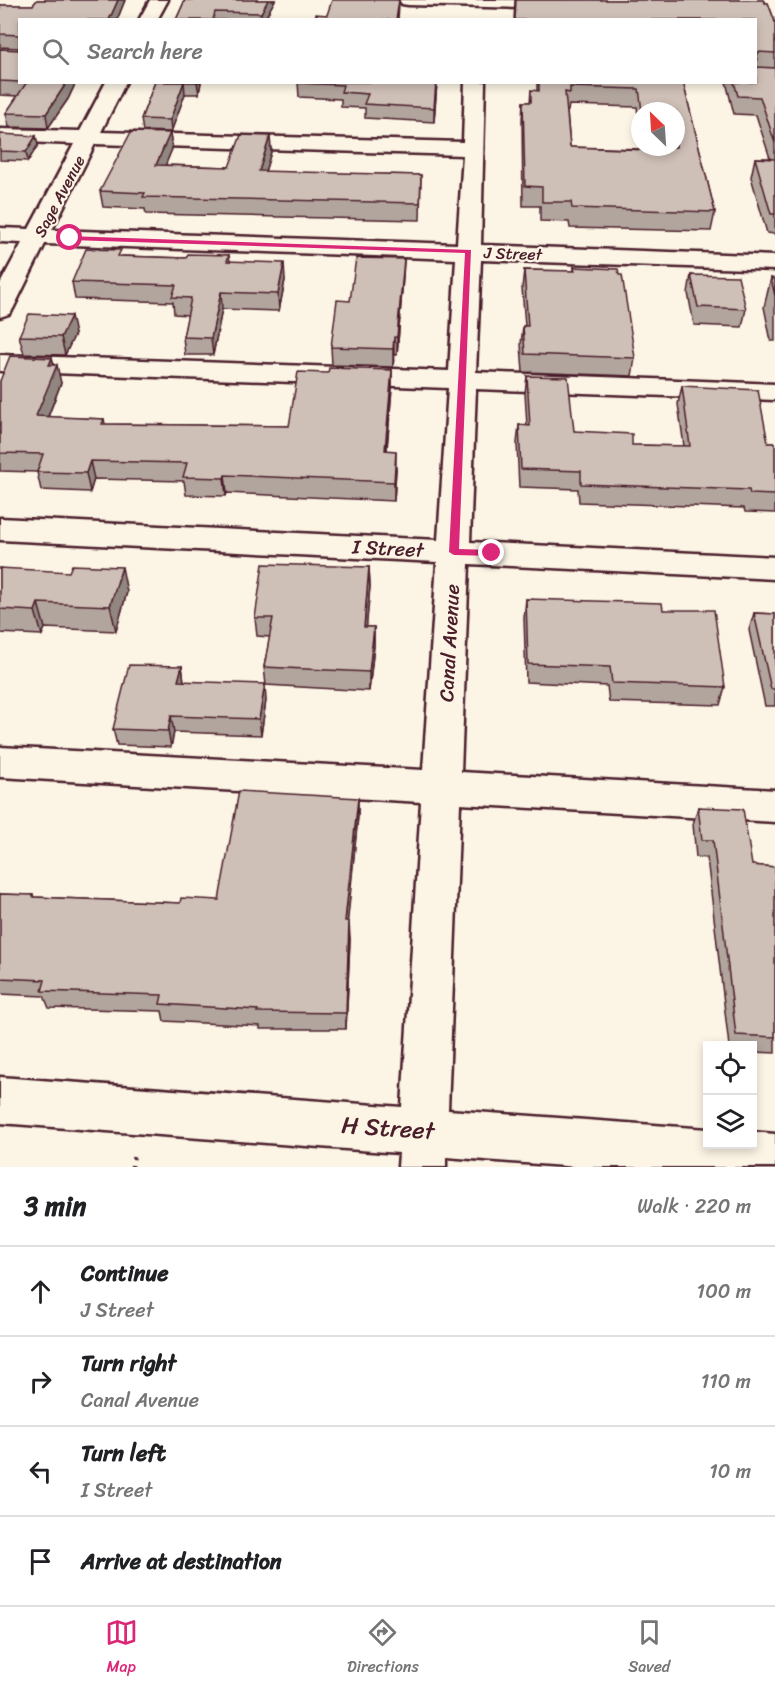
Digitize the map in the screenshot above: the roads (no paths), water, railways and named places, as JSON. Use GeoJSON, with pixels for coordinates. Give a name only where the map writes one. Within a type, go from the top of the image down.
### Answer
{"type":"FeatureCollection","features":[{"type":"Feature","properties":{"kind":"street"},"geometry":{"type":"LineString","coordinates":[[149,18],[159,0]]}},
{"type":"Feature","properties":{"kind":"street"},"geometry":{"type":"LineString","coordinates":[[408,0],[478,7],[572,4]]}},
{"type":"Feature","properties":{"kind":"street","name":"Sage Avenue"},"geometry":{"type":"LineString","coordinates":[[0,309],[115,84]]}},
{"type":"Feature","properties":{"kind":"street","name":"Canal Avenue"},"geometry":{"type":"LineString","coordinates":[[423,1149],[474,149],[475,84]]}},
{"type":"Feature","properties":{"kind":"street"},"geometry":{"type":"LineString","coordinates":[[0,135],[474,149]]}},
{"type":"Feature","properties":{"kind":"street","name":"J Street"},"geometry":{"type":"LineString","coordinates":[[0,235],[775,263]]}},
{"type":"Feature","properties":{"kind":"street"},"geometry":{"type":"LineString","coordinates":[[0,363],[775,392]]}},
{"type":"Feature","properties":{"kind":"street","name":"I Street"},"geometry":{"type":"LineString","coordinates":[[0,530],[775,568]]}},
{"type":"Feature","properties":{"kind":"street"},"geometry":{"type":"LineString","coordinates":[[0,762],[775,806]]}},
{"type":"Feature","properties":{"kind":"street","name":"H Street"},"geometry":{"type":"LineString","coordinates":[[0,1100],[423,1149],[775,1158]]}}]}
